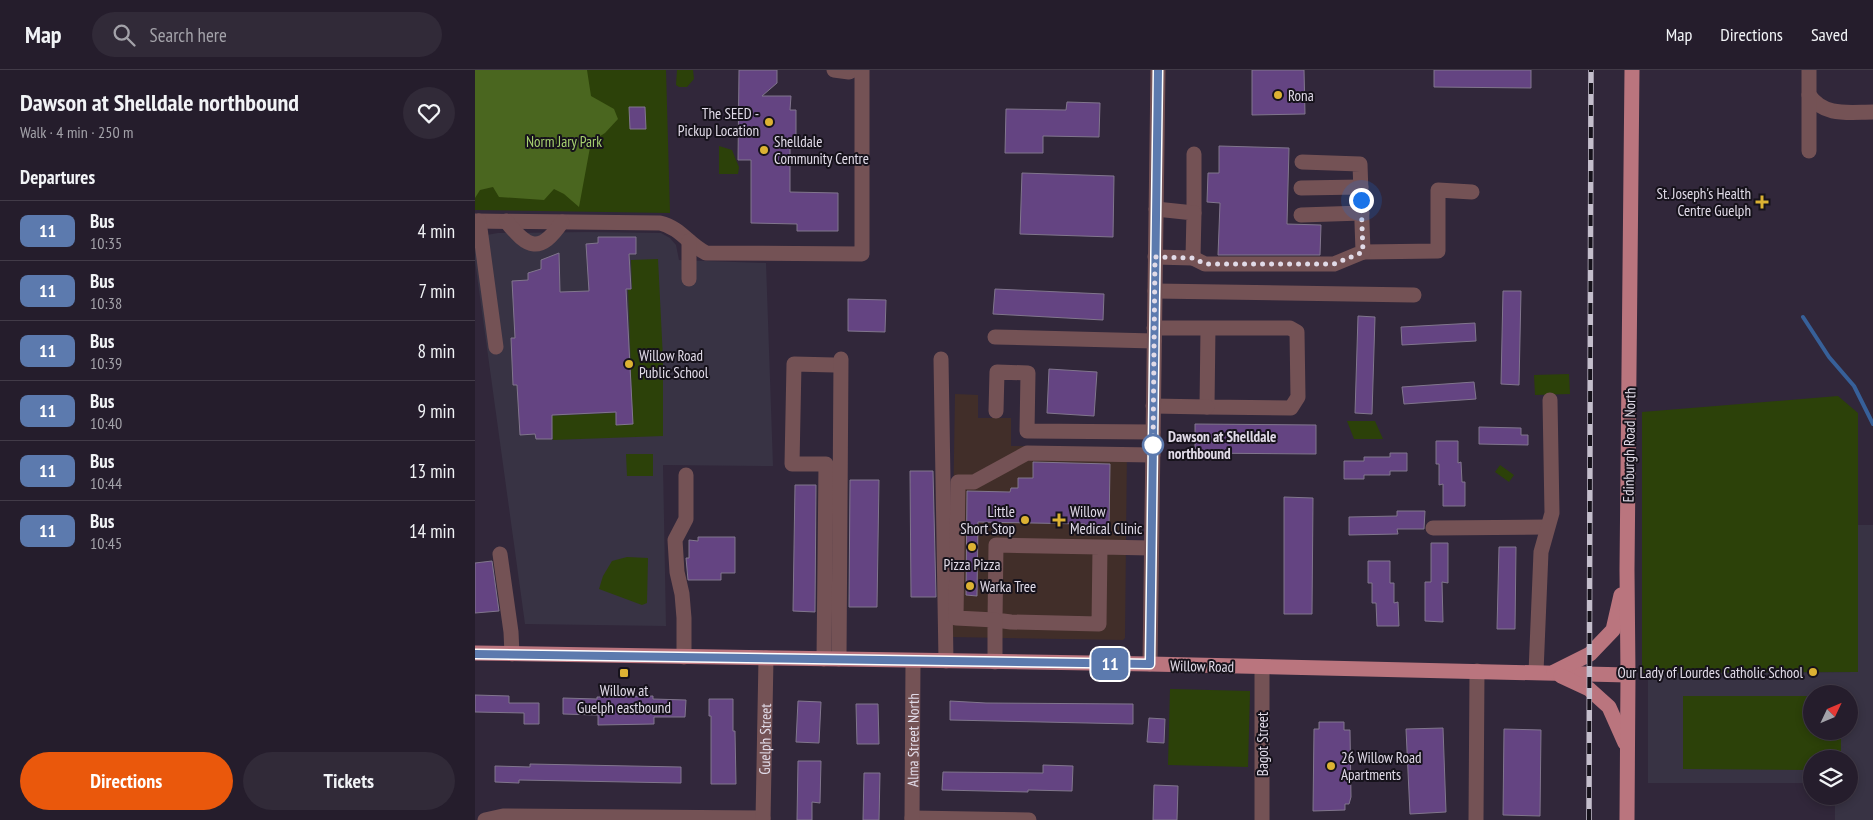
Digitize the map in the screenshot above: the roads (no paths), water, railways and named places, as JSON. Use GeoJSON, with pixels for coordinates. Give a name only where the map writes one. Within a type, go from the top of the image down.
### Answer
{"type":"FeatureCollection","features":[{"type":"Feature","properties":{"kind":"main road","name":"Edinburgh Road North"},"geometry":{"type":"LineString","coordinates":[[1627,820],[1627,570],[1632,70]]}},
{"type":"Feature","properties":{"kind":"main road"},"geometry":{"type":"LineString","coordinates":[[1553,672],[1590,654],[1613,630],[1627,570]]}},
{"type":"Feature","properties":{"kind":"main road","name":"Willow Road"},"geometry":{"type":"LineString","coordinates":[[475,654],[1150,664],[1628,675]]}},
{"type":"Feature","properties":{"kind":"main road"},"geometry":{"type":"LineString","coordinates":[[1553,672],[1589,689],[1609,707],[1627,747]]}},
{"type":"Feature","properties":{"kind":"street"},"geometry":{"type":"LineString","coordinates":[[834,70],[849,72],[853,70]]}},
{"type":"Feature","properties":{"kind":"street"},"geometry":{"type":"LineString","coordinates":[[496,347],[477,221],[660,223],[676,228],[697,249],[706,253],[862,254],[862,70]]}},
{"type":"Feature","properties":{"kind":"street"},"geometry":{"type":"LineString","coordinates":[[1150,664],[1158,70]]}},
{"type":"Feature","properties":{"kind":"street"},"geometry":{"type":"LineString","coordinates":[[1809,70],[1809,151]]}},
{"type":"Feature","properties":{"kind":"street"},"geometry":{"type":"LineString","coordinates":[[1809,94],[1821,108],[1829,111],[1873,112]]}},
{"type":"Feature","properties":{"kind":"street"},"geometry":{"type":"LineString","coordinates":[[1193,258],[1194,154]]}},
{"type":"Feature","properties":{"kind":"street"},"geometry":{"type":"LineString","coordinates":[[1302,162],[1360,164],[1363,252]]}},
{"type":"Feature","properties":{"kind":"street"},"geometry":{"type":"LineString","coordinates":[[1301,188],[1361,187]]}},
{"type":"Feature","properties":{"kind":"street"},"geometry":{"type":"LineString","coordinates":[[1155,257],[1193,258],[1205,264],[1334,264],[1363,252],[1438,251],[1438,190],[1472,192]]}},
{"type":"Feature","properties":{"kind":"street"},"geometry":{"type":"LineString","coordinates":[[1156,209],[1194,213]]}},
{"type":"Feature","properties":{"kind":"street"},"geometry":{"type":"LineString","coordinates":[[1301,215],[1361,213]]}},
{"type":"Feature","properties":{"kind":"street"},"geometry":{"type":"LineString","coordinates":[[506,221],[525,242],[536,244],[552,236],[561,222]]}},
{"type":"Feature","properties":{"kind":"street"},"geometry":{"type":"LineString","coordinates":[[689,241],[689,279]]}},
{"type":"Feature","properties":{"kind":"street"},"geometry":{"type":"LineString","coordinates":[[1155,291],[1414,295]]}},
{"type":"Feature","properties":{"kind":"street"},"geometry":{"type":"LineString","coordinates":[[1207,406],[1208,328]]}},
{"type":"Feature","properties":{"kind":"street"},"geometry":{"type":"LineString","coordinates":[[995,337],[1154,335],[1208,328],[1290,328],[1297,332],[1298,397],[1291,408],[1153,406]]}},
{"type":"Feature","properties":{"kind":"street"},"geometry":{"type":"LineString","coordinates":[[941,359],[946,661]]}},
{"type":"Feature","properties":{"kind":"street"},"geometry":{"type":"LineString","coordinates":[[838,362],[832,659],[826,464],[792,464],[794,364],[838,362]]}},
{"type":"Feature","properties":{"kind":"street"},"geometry":{"type":"LineString","coordinates":[[996,411],[997,372],[1028,373],[1027,431],[1153,432]]}},
{"type":"Feature","properties":{"kind":"street"},"geometry":{"type":"LineString","coordinates":[[1536,672],[1541,552],[1552,513],[1550,400]]}},
{"type":"Feature","properties":{"kind":"street"},"geometry":{"type":"LineString","coordinates":[[1100,548],[1099,624],[1027,623],[956,618],[958,482],[974,482],[1027,453],[1153,455]]}},
{"type":"Feature","properties":{"kind":"street"},"geometry":{"type":"LineString","coordinates":[[684,657],[684,618],[682,594],[677,572],[675,540],[686,519],[686,476]]}},
{"type":"Feature","properties":{"kind":"street"},"geometry":{"type":"LineString","coordinates":[[1433,528],[1547,527]]}},
{"type":"Feature","properties":{"kind":"street"},"geometry":{"type":"LineString","coordinates":[[995,662],[996,545],[1151,548]]}},
{"type":"Feature","properties":{"kind":"street"},"geometry":{"type":"LineString","coordinates":[[500,554],[511,632],[512,654]]}},
{"type":"Feature","properties":{"kind":"street","name":"Guelph Street"},"geometry":{"type":"LineString","coordinates":[[763,819],[766,658]]}},
{"type":"Feature","properties":{"kind":"street","name":"Alma Street North"},"geometry":{"type":"LineString","coordinates":[[912,819],[913,661]]}},
{"type":"Feature","properties":{"kind":"street","name":"Bagot Street"},"geometry":{"type":"LineString","coordinates":[[1262,667],[1262,820]]}},
{"type":"Feature","properties":{"kind":"street"},"geometry":{"type":"LineString","coordinates":[[1476,820],[1477,671]]}},
{"type":"Feature","properties":{"kind":"street"},"geometry":{"type":"LineString","coordinates":[[485,820],[503,816],[763,819]]}},
{"type":"Feature","properties":{"kind":"street"},"geometry":{"type":"LineString","coordinates":[[912,819],[1029,820]]}},
{"type":"Feature","properties":{"kind":"waterway"},"geometry":{"type":"LineString","coordinates":[[1803,317],[1829,357],[1854,386],[1873,424]]}},
{"type":"Feature","properties":{"kind":"railway"},"geometry":{"type":"LineString","coordinates":[[1589,820],[1591,70]]}},
{"type":"Feature","properties":{"kind":"place","name":"Rona"},"geometry":{"type":"Point","coordinates":[1278,95]}},
{"type":"Feature","properties":{"kind":"place","name":"The SEED - Pickup Location"},"geometry":{"type":"Point","coordinates":[769,122]}},
{"type":"Feature","properties":{"kind":"place","name":"Shelldale Community Centre"},"geometry":{"type":"Point","coordinates":[764,150]}},
{"type":"Feature","properties":{"kind":"place","name":"St. Joseph's Health Centre Guelph"},"geometry":{"type":"Point","coordinates":[1762,202]}},
{"type":"Feature","properties":{"kind":"place","name":"Willow Road Public School"},"geometry":{"type":"Point","coordinates":[629,364]}},
{"type":"Feature","properties":{"kind":"place","name":"Dawson at Shelldale northbound"},"geometry":{"type":"Point","coordinates":[1153,445]}},
{"type":"Feature","properties":{"kind":"place","name":"Little Short Stop"},"geometry":{"type":"Point","coordinates":[1025,520]}},
{"type":"Feature","properties":{"kind":"place","name":"Willow Medical Clinic"},"geometry":{"type":"Point","coordinates":[1059,520]}},
{"type":"Feature","properties":{"kind":"place","name":"Pizza Pizza"},"geometry":{"type":"Point","coordinates":[972,547]}},
{"type":"Feature","properties":{"kind":"place","name":"Warka Tree"},"geometry":{"type":"Point","coordinates":[970,586]}},
{"type":"Feature","properties":{"kind":"place","name":"Our Lady of Lourdes Catholic School"},"geometry":{"type":"Point","coordinates":[1813,672]}},
{"type":"Feature","properties":{"kind":"place","name":"Willow at Guelph eastbound"},"geometry":{"type":"Point","coordinates":[624,673]}},
{"type":"Feature","properties":{"kind":"place","name":"26 Willow Road Apartments"},"geometry":{"type":"Point","coordinates":[1331,766]}},
{"type":"Feature","properties":{"kind":"park label","name":"Norm Jary Park"},"geometry":{"type":"Point","coordinates":[564,141]}}]}
